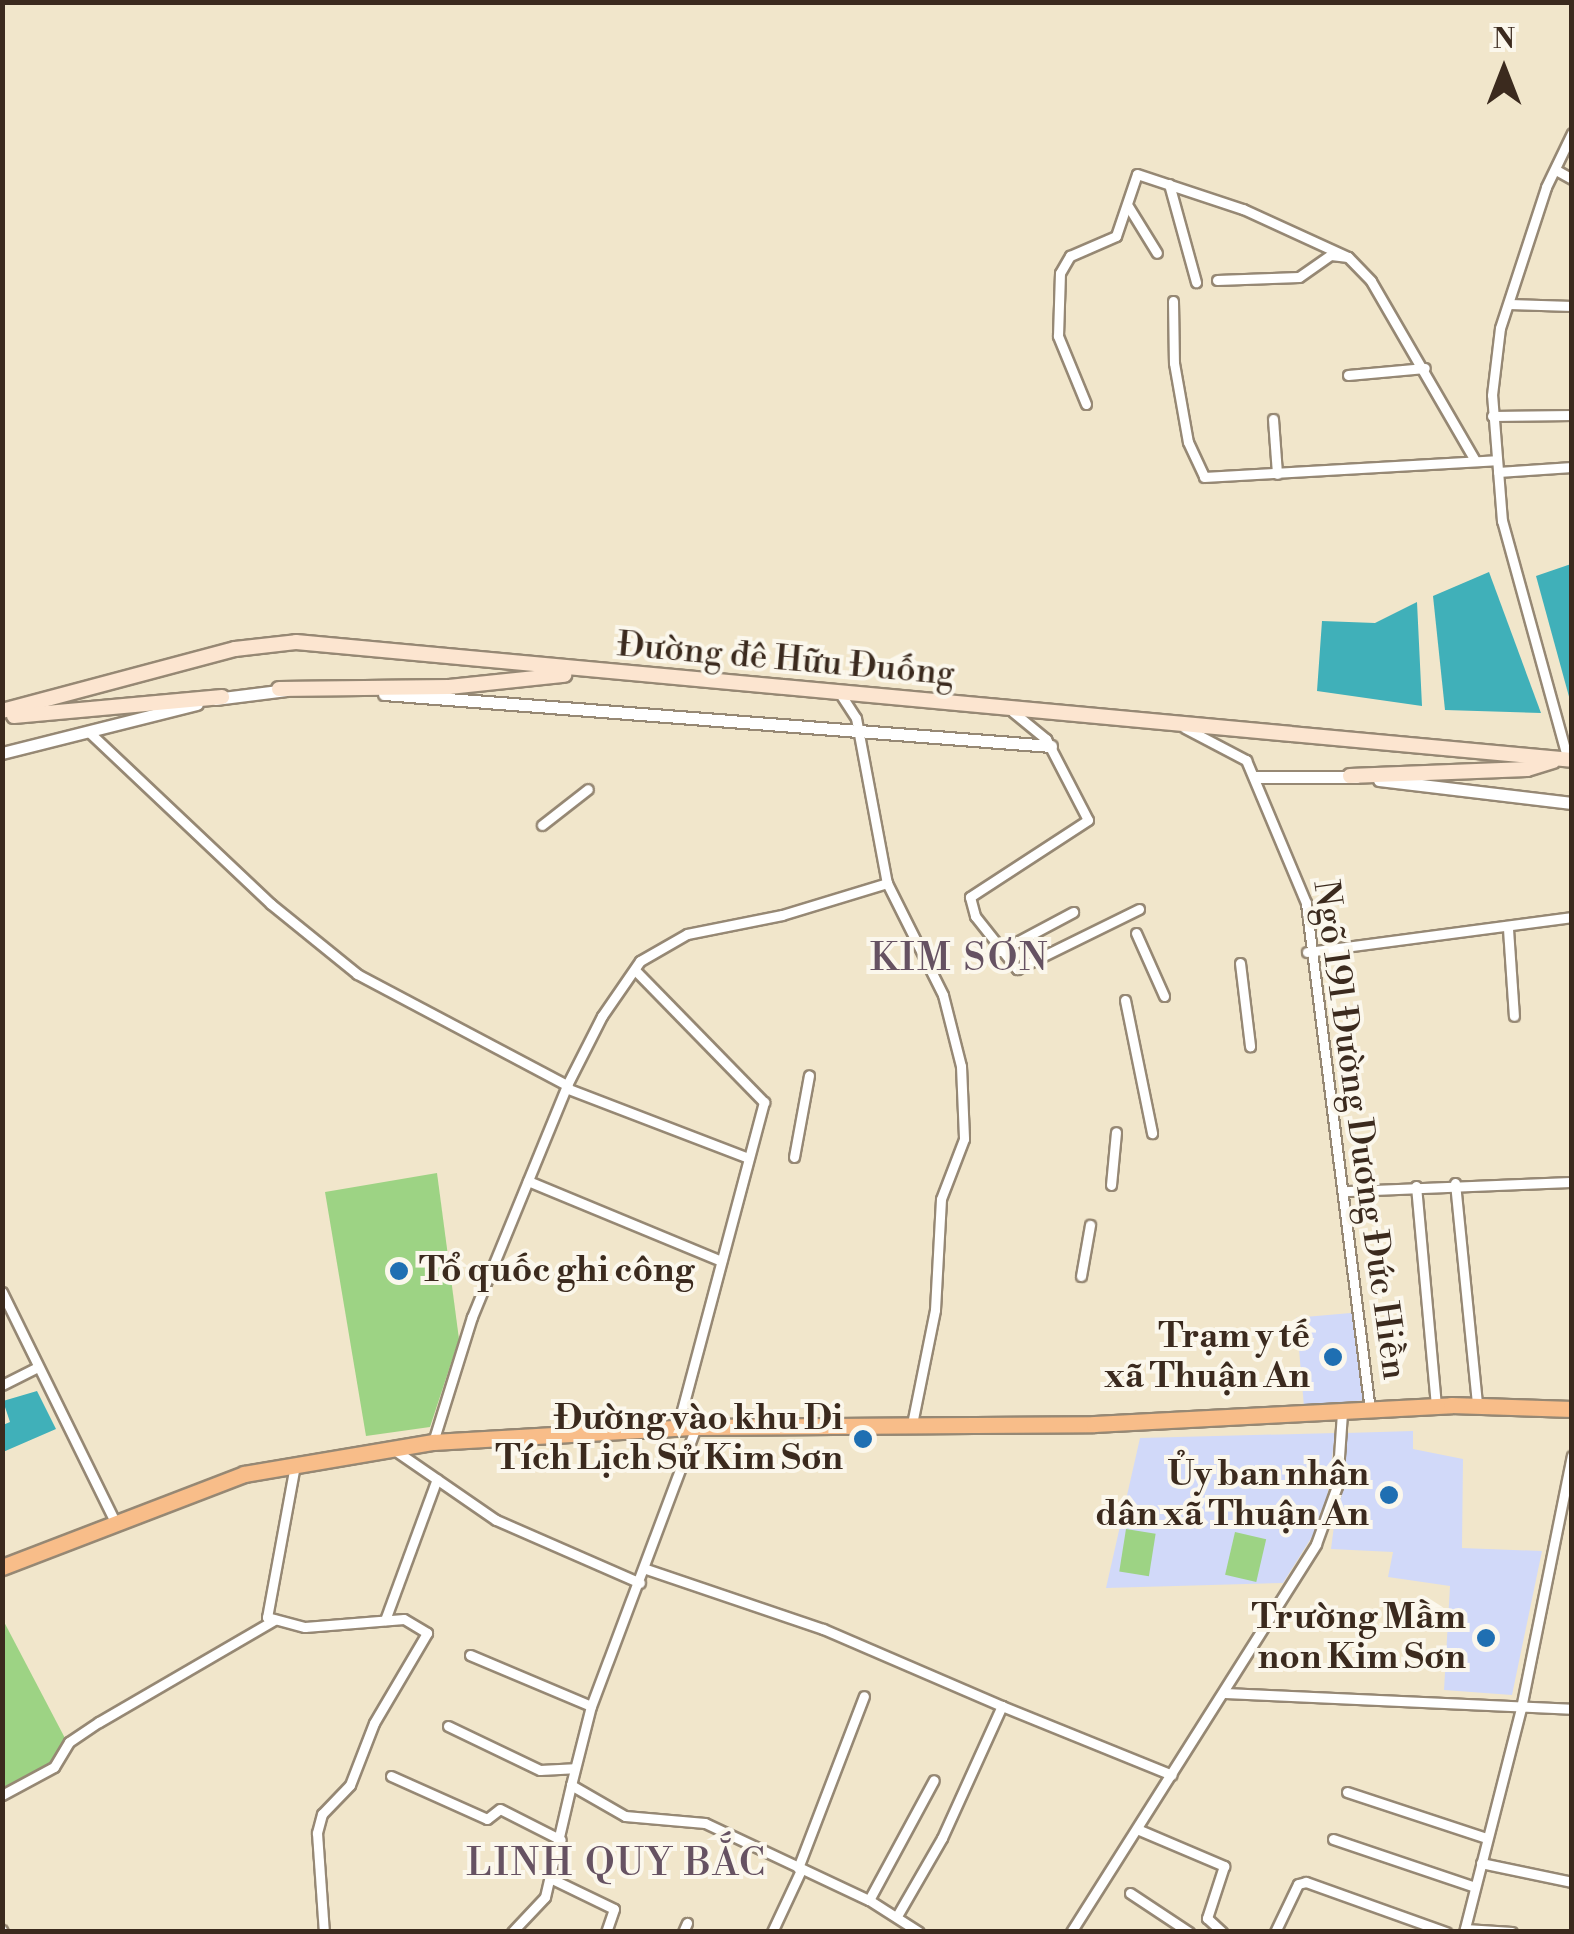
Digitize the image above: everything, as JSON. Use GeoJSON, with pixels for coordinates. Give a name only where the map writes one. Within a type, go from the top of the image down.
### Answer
{"type":"FeatureCollection","features":[{"type":"Feature","properties":{"kind":"highway"},"geometry":{"type":"LineString","coordinates":[[2,1567],[114,1520],[244,1474],[433,1442],[677,1428],[1342,1412],[1436,1406],[1572,1410]]}},
{"type":"Feature","properties":{"kind":"main road","name":"Đường đê Hữu Đuống"},"geometry":{"type":"LineString","coordinates":[[2,713],[264,643],[1566,760]]}},
{"type":"Feature","properties":{"kind":"main road"},"geometry":{"type":"LineString","coordinates":[[279,690],[449,687],[595,672]]}},
{"type":"Feature","properties":{"kind":"main road"},"geometry":{"type":"LineString","coordinates":[[2,713],[222,697]]}},
{"type":"Feature","properties":{"kind":"main road"},"geometry":{"type":"LineString","coordinates":[[1350,776],[1527,769],[1566,760]]}},
{"type":"Feature","properties":{"kind":"street"},"geometry":{"type":"LineString","coordinates":[[1566,760],[1502,521],[1492,416],[1494,360],[1508,304],[1572,134]]}},
{"type":"Feature","properties":{"kind":"street"},"geometry":{"type":"LineString","coordinates":[[1556,170],[1572,178]]}},
{"type":"Feature","properties":{"kind":"street"},"geometry":{"type":"LineString","coordinates":[[1086,404],[1058,336],[1060,273],[1070,256],[1116,236],[1137,174],[1244,209],[1348,257],[1371,281],[1474,458]]}},
{"type":"Feature","properties":{"kind":"street"},"geometry":{"type":"LineString","coordinates":[[1169,184],[1196,282]]}},
{"type":"Feature","properties":{"kind":"street"},"geometry":{"type":"LineString","coordinates":[[1128,206],[1156,253]]}},
{"type":"Feature","properties":{"kind":"street"},"geometry":{"type":"LineString","coordinates":[[1216,280],[1299,277],[1331,255],[1348,257]]}},
{"type":"Feature","properties":{"kind":"street"},"geometry":{"type":"LineString","coordinates":[[1173,301],[1174,362],[1188,442],[1204,476],[1454,466],[1474,458],[1496,460]]}},
{"type":"Feature","properties":{"kind":"street"},"geometry":{"type":"LineString","coordinates":[[1508,304],[1572,306]]}},
{"type":"Feature","properties":{"kind":"street"},"geometry":{"type":"LineString","coordinates":[[1348,375],[1425,368]]}},
{"type":"Feature","properties":{"kind":"street"},"geometry":{"type":"LineString","coordinates":[[1492,416],[1572,416]]}},
{"type":"Feature","properties":{"kind":"street"},"geometry":{"type":"LineString","coordinates":[[1273,420],[1277,474]]}},
{"type":"Feature","properties":{"kind":"street"},"geometry":{"type":"LineString","coordinates":[[1498,472],[1572,467]]}},
{"type":"Feature","properties":{"kind":"street"},"geometry":{"type":"LineString","coordinates":[[2,753],[222,697],[279,690],[857,724],[1051,746]]}},
{"type":"Feature","properties":{"kind":"street"},"geometry":{"type":"LineString","coordinates":[[841,696],[857,724],[887,883],[943,995],[961,1066],[964,1139],[941,1199],[935,1310],[912,1424]]}},
{"type":"Feature","properties":{"kind":"street"},"geometry":{"type":"LineString","coordinates":[[857,724],[872,697]]}},
{"type":"Feature","properties":{"kind":"street"},"geometry":{"type":"LineString","coordinates":[[1012,712],[1051,746],[1088,820],[970,897],[1000,951],[1017,969],[1139,908]]}},
{"type":"Feature","properties":{"kind":"street","name":"Ngõ 191 Đường Dương Đức Hiền"},"geometry":{"type":"LineString","coordinates":[[1182,727],[1238,751],[1255,776],[1301,885],[1347,1191],[1370,1410]]}},
{"type":"Feature","properties":{"kind":"street"},"geometry":{"type":"LineString","coordinates":[[90,733],[271,904],[358,974],[567,1087],[748,1158]]}},
{"type":"Feature","properties":{"kind":"street"},"geometry":{"type":"LineString","coordinates":[[1255,776],[1350,776],[1572,803]]}},
{"type":"Feature","properties":{"kind":"street"},"geometry":{"type":"LineString","coordinates":[[542,825],[588,789]]}},
{"type":"Feature","properties":{"kind":"street"},"geometry":{"type":"LineString","coordinates":[[433,1442],[446,1387],[567,1087],[634,970],[671,940],[887,883]]}},
{"type":"Feature","properties":{"kind":"street"},"geometry":{"type":"LineString","coordinates":[[1000,951],[1074,912]]}},
{"type":"Feature","properties":{"kind":"street"},"geometry":{"type":"LineString","coordinates":[[1310,952],[1508,929],[1572,917]]}},
{"type":"Feature","properties":{"kind":"street"},"geometry":{"type":"LineString","coordinates":[[1508,929],[1514,1016]]}},
{"type":"Feature","properties":{"kind":"street"},"geometry":{"type":"LineString","coordinates":[[1136,933],[1164,996]]}},
{"type":"Feature","properties":{"kind":"street"},"geometry":{"type":"LineString","coordinates":[[1240,963],[1250,1046]]}},
{"type":"Feature","properties":{"kind":"street"},"geometry":{"type":"LineString","coordinates":[[634,970],[763,1098],[677,1428]]}},
{"type":"Feature","properties":{"kind":"street"},"geometry":{"type":"LineString","coordinates":[[1125,1000],[1152,1132]]}},
{"type":"Feature","properties":{"kind":"street"},"geometry":{"type":"LineString","coordinates":[[794,1156],[809,1076]]}},
{"type":"Feature","properties":{"kind":"street"},"geometry":{"type":"LineString","coordinates":[[1111,1185],[1116,1132]]}},
{"type":"Feature","properties":{"kind":"street"},"geometry":{"type":"LineString","coordinates":[[528,1182],[720,1261]]}},
{"type":"Feature","properties":{"kind":"street"},"geometry":{"type":"LineString","coordinates":[[1347,1191],[1455,1183],[1572,1182]]}},
{"type":"Feature","properties":{"kind":"street"},"geometry":{"type":"LineString","coordinates":[[1455,1183],[1477,1405]]}},
{"type":"Feature","properties":{"kind":"street"},"geometry":{"type":"LineString","coordinates":[[1416,1186],[1436,1406]]}},
{"type":"Feature","properties":{"kind":"street"},"geometry":{"type":"LineString","coordinates":[[1081,1276],[1090,1225]]}},
{"type":"Feature","properties":{"kind":"street"},"geometry":{"type":"LineString","coordinates":[[2,1292],[114,1520]]}},
{"type":"Feature","properties":{"kind":"street"},"geometry":{"type":"LineString","coordinates":[[2,1385],[38,1367]]}},
{"type":"Feature","properties":{"kind":"street"},"geometry":{"type":"LineString","coordinates":[[1071,1932],[1316,1544],[1336,1486],[1342,1412]]}},
{"type":"Feature","properties":{"kind":"street"},"geometry":{"type":"LineString","coordinates":[[512,1932],[542,1902],[561,1840],[574,1768],[591,1706],[646,1569],[696,1428]]}},
{"type":"Feature","properties":{"kind":"street"},"geometry":{"type":"LineString","coordinates":[[392,1448],[496,1520],[640,1582]]}},
{"type":"Feature","properties":{"kind":"street"},"geometry":{"type":"LineString","coordinates":[[1512,1932],[1464,1930],[1521,1708],[1572,1456]]}},
{"type":"Feature","properties":{"kind":"street"},"geometry":{"type":"LineString","coordinates":[[294,1465],[264,1610],[274,1620],[305,1627],[385,1620],[422,1624],[427,1633],[374,1723],[350,1785],[322,1814],[317,1852],[324,1932]]}},
{"type":"Feature","properties":{"kind":"street"},"geometry":{"type":"LineString","coordinates":[[385,1620],[437,1478]]}},
{"type":"Feature","properties":{"kind":"street"},"geometry":{"type":"LineString","coordinates":[[646,1569],[823,1629],[1172,1776]]}},
{"type":"Feature","properties":{"kind":"street"},"geometry":{"type":"LineString","coordinates":[[2,1795],[54,1767],[69,1742],[99,1722],[274,1620]]}},
{"type":"Feature","properties":{"kind":"street"},"geometry":{"type":"LineString","coordinates":[[470,1654],[591,1706]]}},
{"type":"Feature","properties":{"kind":"street"},"geometry":{"type":"LineString","coordinates":[[1224,1693],[1572,1709]]}},
{"type":"Feature","properties":{"kind":"street"},"geometry":{"type":"LineString","coordinates":[[772,1932],[864,1696]]}},
{"type":"Feature","properties":{"kind":"street"},"geometry":{"type":"LineString","coordinates":[[897,1916],[942,1838],[1002,1706]]}},
{"type":"Feature","properties":{"kind":"street"},"geometry":{"type":"LineString","coordinates":[[448,1726],[540,1770],[574,1768]]}},
{"type":"Feature","properties":{"kind":"street"},"geometry":{"type":"LineString","coordinates":[[391,1776],[487,1819],[500,1809],[561,1840]]}},
{"type":"Feature","properties":{"kind":"street"},"geometry":{"type":"LineString","coordinates":[[869,1900],[934,1780]]}},
{"type":"Feature","properties":{"kind":"street"},"geometry":{"type":"LineString","coordinates":[[571,1784],[625,1816],[705,1823],[869,1900],[919,1932]]}},
{"type":"Feature","properties":{"kind":"street"},"geometry":{"type":"LineString","coordinates":[[1348,1792],[1486,1838]]}},
{"type":"Feature","properties":{"kind":"street"},"geometry":{"type":"LineString","coordinates":[[1137,1830],[1224,1866],[1206,1926],[1222,1932]]}},
{"type":"Feature","properties":{"kind":"street"},"geometry":{"type":"LineString","coordinates":[[1333,1839],[1475,1887]]}},
{"type":"Feature","properties":{"kind":"street"},"geometry":{"type":"LineString","coordinates":[[1481,1863],[1572,1882]]}},
{"type":"Feature","properties":{"kind":"street"},"geometry":{"type":"LineString","coordinates":[[550,1878],[614,1909],[606,1932]]}},
{"type":"Feature","properties":{"kind":"street"},"geometry":{"type":"LineString","coordinates":[[1274,1932],[1298,1884],[1306,1882],[1446,1932]]}},
{"type":"Feature","properties":{"kind":"street"},"geometry":{"type":"LineString","coordinates":[[1130,1893],[1189,1932]]}},
{"type":"Feature","properties":{"kind":"shaded area","name":"Trạm y tế xã Thuận An"},"geometry":{"type":"Polygon","coordinates":[[[1362,1312],[1370,1400],[1304,1405],[1296,1318],[1362,1312]]]}},
{"type":"Feature","properties":{"kind":"shaded area"},"geometry":{"type":"Polygon","coordinates":[[[1413,1431],[1413,1449],[1463,1459],[1462,1548],[1542,1551],[1512,1695],[1444,1690],[1450,1586],[1388,1577],[1393,1552],[1331,1549],[1346,1433],[1413,1431]]]}},
{"type":"Feature","properties":{"kind":"shaded area"},"geometry":{"type":"Polygon","coordinates":[[[1335,1433],[1325,1516],[1283,1583],[1106,1588],[1140,1438],[1335,1433]]]}},
{"type":"Feature","properties":{"kind":"green space"},"geometry":{"type":"Polygon","coordinates":[[[437,1173],[459,1339],[430,1427],[366,1436],[325,1192],[437,1173]]]}},
{"type":"Feature","properties":{"kind":"green space"},"geometry":{"type":"Polygon","coordinates":[[[1126,1529],[1156,1534],[1149,1576],[1119,1571],[1126,1529]]]}},
{"type":"Feature","properties":{"kind":"green space"},"geometry":{"type":"Polygon","coordinates":[[[1235,1532],[1266,1539],[1256,1582],[1225,1575],[1235,1532]]]}},
{"type":"Feature","properties":{"kind":"green space"},"geometry":{"type":"Polygon","coordinates":[[[2,1618],[67,1742],[54,1767],[2,1795],[2,1618]]]}},
{"type":"Feature","properties":{"kind":"water"},"geometry":{"type":"Polygon","coordinates":[[[1572,564],[1571,704],[1536,576],[1572,564]]]}},
{"type":"Feature","properties":{"kind":"water"},"geometry":{"type":"Polygon","coordinates":[[[1489,572],[1541,713],[1445,710],[1433,596],[1489,572]]]}},
{"type":"Feature","properties":{"kind":"water"},"geometry":{"type":"Polygon","coordinates":[[[1417,602],[1422,706],[1317,691],[1322,621],[1375,623],[1417,602]]]}},
{"type":"Feature","properties":{"kind":"water"},"geometry":{"type":"Polygon","coordinates":[[[37,1391],[56,1429],[3,1452],[3,1425],[10,1422],[3,1401],[37,1391]]]}},
{"type":"Feature","properties":{"kind":"place","name":"Tổ quốc ghi công"},"geometry":{"type":"Point","coordinates":[399,1271]}},
{"type":"Feature","properties":{"kind":"place","name":"Trạm y tế xã Thuận An"},"geometry":{"type":"Point","coordinates":[1333,1357]}},
{"type":"Feature","properties":{"kind":"place","name":"Đường vào khu Di Tích Lịch Sử Kim Sơn"},"geometry":{"type":"Point","coordinates":[863,1439]}},
{"type":"Feature","properties":{"kind":"place","name":"Ủy ban nhân dân xã Thuận An"},"geometry":{"type":"Point","coordinates":[1389,1495]}},
{"type":"Feature","properties":{"kind":"place","name":"Trường Mầm non Kim Sơn"},"geometry":{"type":"Point","coordinates":[1486,1638]}},
{"type":"Feature","properties":{"kind":"district","name":"KIM SƠN"},"geometry":{"type":"Point","coordinates":[960,959]}},
{"type":"Feature","properties":{"kind":"district","name":"LINH QUY BẮC"},"geometry":{"type":"Point","coordinates":[617,1864]}}]}
